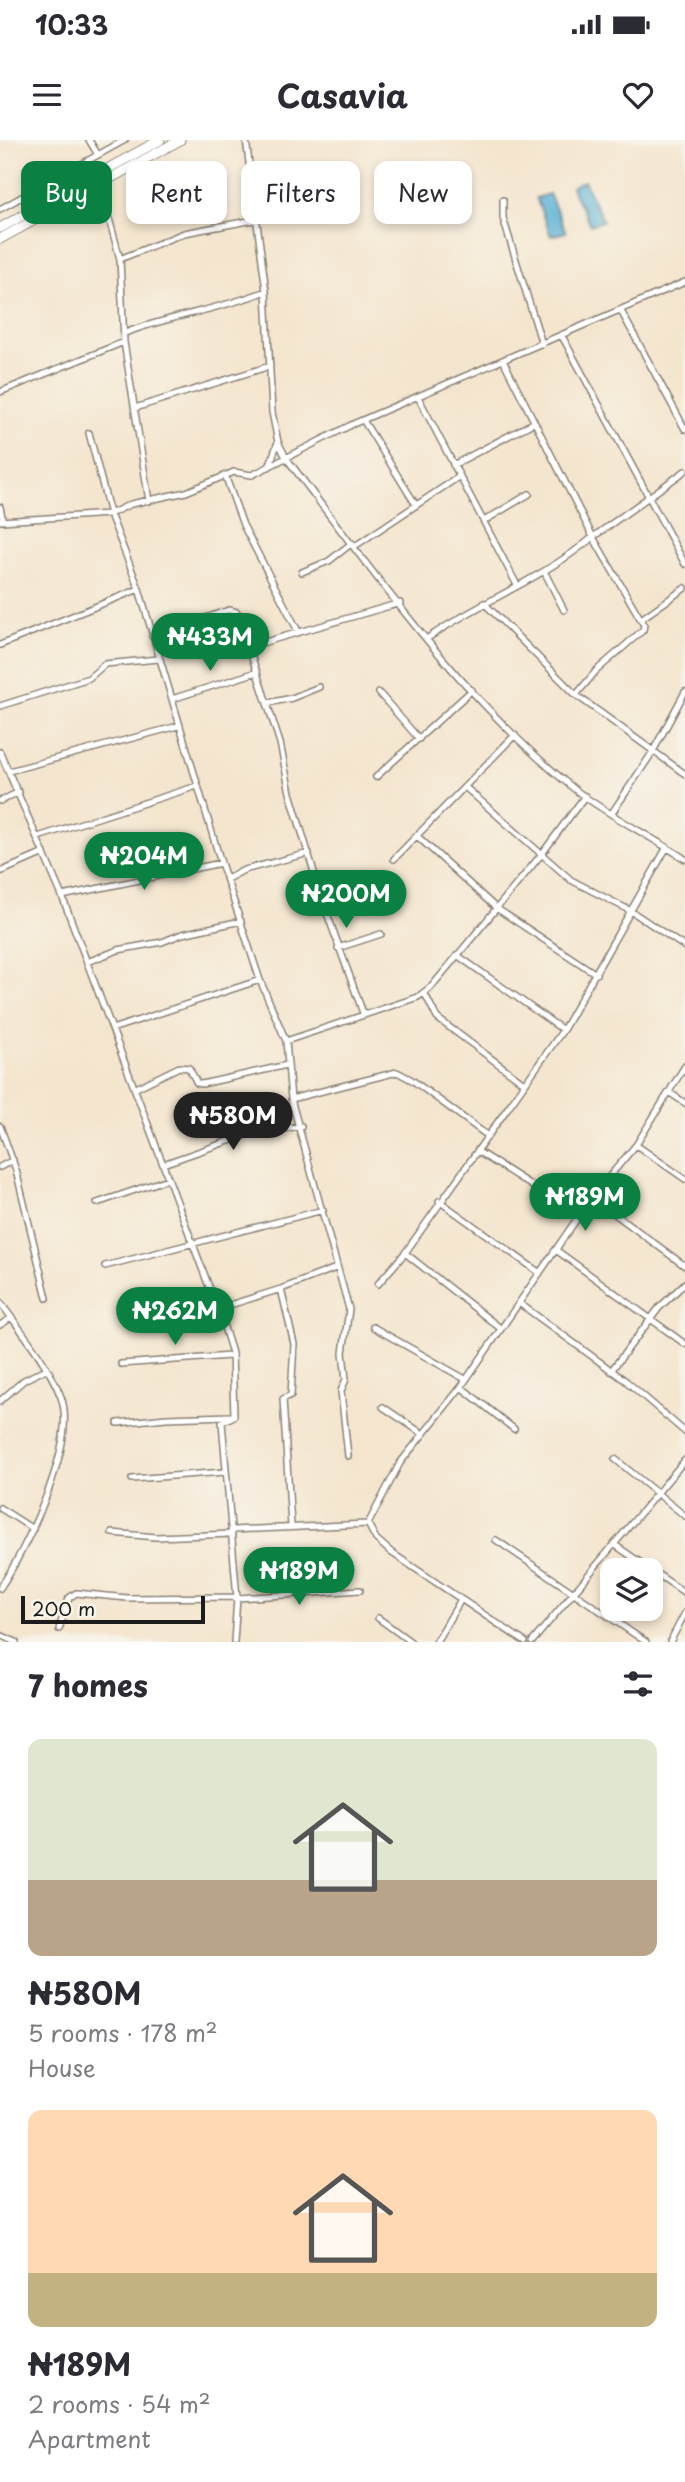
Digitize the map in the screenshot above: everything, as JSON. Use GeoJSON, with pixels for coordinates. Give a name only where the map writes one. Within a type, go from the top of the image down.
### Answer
{"type":"FeatureCollection","features":[{"type":"Feature","properties":{"kind":"highway"},"geometry":{"type":"LineString","coordinates":[[0,228],[160,140]]}},
{"type":"Feature","properties":{"kind":"highway"},"geometry":{"type":"LineString","coordinates":[[112,178],[180,140]]}},
{"type":"Feature","properties":{"kind":"highway"},"geometry":{"type":"LineString","coordinates":[[0,239],[28,224]]}},
{"type":"Feature","properties":{"kind":"street"},"geometry":{"type":"LineString","coordinates":[[89,140],[98,155]]}},
{"type":"Feature","properties":{"kind":"street"},"geometry":{"type":"LineString","coordinates":[[0,209],[125,140]]}},
{"type":"Feature","properties":{"kind":"street"},"geometry":{"type":"LineString","coordinates":[[246,140],[248,161]]}},
{"type":"Feature","properties":{"kind":"street"},"geometry":{"type":"LineString","coordinates":[[503,200],[503,218],[542,344]]}},
{"type":"Feature","properties":{"kind":"street"},"geometry":{"type":"LineString","coordinates":[[120,259],[184,233],[241,222]]}},
{"type":"Feature","properties":{"kind":"street"},"geometry":{"type":"LineString","coordinates":[[111,224],[120,259],[124,342],[149,501]]}},
{"type":"Feature","properties":{"kind":"street"},"geometry":{"type":"LineString","coordinates":[[255,224],[266,291],[272,412],[278,443],[428,638],[515,735],[585,796],[685,859]]}},
{"type":"Feature","properties":{"kind":"street"},"geometry":{"type":"LineString","coordinates":[[0,507],[2,521],[110,514],[186,492],[234,472],[252,475],[363,420],[684,283]]}},
{"type":"Feature","properties":{"kind":"street"},"geometry":{"type":"LineString","coordinates":[[125,333],[172,316],[232,305],[266,291]]}},
{"type":"Feature","properties":{"kind":"street"},"geometry":{"type":"LineString","coordinates":[[621,311],[685,429]]}},
{"type":"Feature","properties":{"kind":"street"},"geometry":{"type":"LineString","coordinates":[[562,336],[685,564]]}},
{"type":"Feature","properties":{"kind":"street"},"geometry":{"type":"LineString","coordinates":[[0,392],[124,342]]}},
{"type":"Feature","properties":{"kind":"street"},"geometry":{"type":"LineString","coordinates":[[503,359],[533,423],[593,537],[641,619],[643,631],[596,671],[576,695]]}},
{"type":"Feature","properties":{"kind":"street"},"geometry":{"type":"LineString","coordinates":[[135,408],[270,366]]}},
{"type":"Feature","properties":{"kind":"street"},"geometry":{"type":"LineString","coordinates":[[418,397],[517,585]]}},
{"type":"Feature","properties":{"kind":"street"},"geometry":{"type":"LineString","coordinates":[[363,420],[416,505]]}},
{"type":"Feature","properties":{"kind":"street"},"geometry":{"type":"LineString","coordinates":[[453,465],[533,423]]}},
{"type":"Feature","properties":{"kind":"street"},"geometry":{"type":"LineString","coordinates":[[89,433],[110,514],[139,589],[221,863],[260,980],[286,1041],[291,1099],[301,1126],[336,1268],[349,1309],[343,1353],[346,1379],[341,1391],[348,1456]]}},
{"type":"Feature","properties":{"kind":"street"},"geometry":{"type":"LineString","coordinates":[[269,467],[278,443]]}},
{"type":"Feature","properties":{"kind":"street"},"geometry":{"type":"LineString","coordinates":[[428,638],[484,603],[545,573],[685,471]]}},
{"type":"Feature","properties":{"kind":"street"},"geometry":{"type":"LineString","coordinates":[[225,475],[243,525],[298,631]]}},
{"type":"Feature","properties":{"kind":"street"},"geometry":{"type":"LineString","coordinates":[[302,572],[329,561],[460,476]]}},
{"type":"Feature","properties":{"kind":"street"},"geometry":{"type":"LineString","coordinates":[[484,521],[529,494]]}},
{"type":"Feature","properties":{"kind":"street"},"geometry":{"type":"LineString","coordinates":[[545,573],[564,610]]}},
{"type":"Feature","properties":{"kind":"street"},"geometry":{"type":"LineString","coordinates":[[641,619],[685,588]]}},
{"type":"Feature","properties":{"kind":"street"},"geometry":{"type":"LineString","coordinates":[[0,645],[139,589]]}},
{"type":"Feature","properties":{"kind":"street"},"geometry":{"type":"LineString","coordinates":[[248,647],[400,603]]}},
{"type":"Feature","properties":{"kind":"street"},"geometry":{"type":"LineString","coordinates":[[484,603],[576,695],[652,753],[685,774]]}},
{"type":"Feature","properties":{"kind":"street"},"geometry":{"type":"LineString","coordinates":[[152,636],[233,609],[237,612],[268,703],[280,743],[290,793],[338,948],[363,1013]]}},
{"type":"Feature","properties":{"kind":"street"},"geometry":{"type":"LineString","coordinates":[[0,706],[89,678],[105,664],[158,659]]}},
{"type":"Feature","properties":{"kind":"street"},"geometry":{"type":"LineString","coordinates":[[172,699],[257,672]]}},
{"type":"Feature","properties":{"kind":"street"},"geometry":{"type":"LineString","coordinates":[[268,703],[292,698],[319,687]]}},
{"type":"Feature","properties":{"kind":"street"},"geometry":{"type":"LineString","coordinates":[[376,777],[472,690]]}},
{"type":"Feature","properties":{"kind":"street"},"geometry":{"type":"LineString","coordinates":[[612,813],[652,753],[685,692]]}},
{"type":"Feature","properties":{"kind":"street"},"geometry":{"type":"LineString","coordinates":[[379,693],[419,739]]}},
{"type":"Feature","properties":{"kind":"street"},"geometry":{"type":"LineString","coordinates":[[9,771],[178,726]]}},
{"type":"Feature","properties":{"kind":"street"},"geometry":{"type":"LineString","coordinates":[[394,859],[515,735]]}},
{"type":"Feature","properties":{"kind":"street"},"geometry":{"type":"LineString","coordinates":[[0,752],[38,837],[214,1297],[230,1356],[234,1416]]}},
{"type":"Feature","properties":{"kind":"street"},"geometry":{"type":"LineString","coordinates":[[38,837],[197,786]]}},
{"type":"Feature","properties":{"kind":"street"},"geometry":{"type":"LineString","coordinates":[[466,788],[571,880],[631,911],[685,947]]}},
{"type":"Feature","properties":{"kind":"street"},"geometry":{"type":"LineString","coordinates":[[0,802],[19,792]]}},
{"type":"Feature","properties":{"kind":"street"},"geometry":{"type":"LineString","coordinates":[[286,1041],[363,1013],[418,997],[541,855],[585,796]]}},
{"type":"Feature","properties":{"kind":"street"},"geometry":{"type":"LineString","coordinates":[[417,836],[496,908],[596,974]]}},
{"type":"Feature","properties":{"kind":"street"},"geometry":{"type":"LineString","coordinates":[[378,1284],[405,1253],[563,1030],[667,847]]}},
{"type":"Feature","properties":{"kind":"street"},"geometry":{"type":"LineString","coordinates":[[0,872],[44,853]]}},
{"type":"Feature","properties":{"kind":"street"},"geometry":{"type":"LineString","coordinates":[[227,879],[243,870],[309,853]]}},
{"type":"Feature","properties":{"kind":"street"},"geometry":{"type":"LineString","coordinates":[[61,896],[221,863]]}},
{"type":"Feature","properties":{"kind":"street"},"geometry":{"type":"LineString","coordinates":[[87,962],[117,950],[162,942],[182,934],[241,921]]}},
{"type":"Feature","properties":{"kind":"street"},"geometry":{"type":"LineString","coordinates":[[338,948],[381,934]]}},
{"type":"Feature","properties":{"kind":"street"},"geometry":{"type":"LineString","coordinates":[[457,955],[563,1030]]}},
{"type":"Feature","properties":{"kind":"street"},"geometry":{"type":"LineString","coordinates":[[112,1029],[260,980]]}},
{"type":"Feature","properties":{"kind":"street"},"geometry":{"type":"LineString","coordinates":[[424,992],[437,1018],[524,1083]]}},
{"type":"Feature","properties":{"kind":"street"},"geometry":{"type":"LineString","coordinates":[[136,1088],[179,1067],[190,1068],[197,1083],[202,1084],[287,1065]]}},
{"type":"Feature","properties":{"kind":"street"},"geometry":{"type":"LineString","coordinates":[[368,1524],[400,1463],[461,1387],[500,1328],[581,1217],[592,1197],[636,1146],[685,1066]]}},
{"type":"Feature","properties":{"kind":"street"},"geometry":{"type":"LineString","coordinates":[[291,1099],[397,1072],[488,1136]]}},
{"type":"Feature","properties":{"kind":"street"},"geometry":{"type":"LineString","coordinates":[[670,1093],[685,1103]]}},
{"type":"Feature","properties":{"kind":"street"},"geometry":{"type":"LineString","coordinates":[[0,1126],[13,1160],[47,1298]]}},
{"type":"Feature","properties":{"kind":"street"},"geometry":{"type":"LineString","coordinates":[[163,1164],[252,1133],[301,1126]]}},
{"type":"Feature","properties":{"kind":"street"},"geometry":{"type":"LineString","coordinates":[[636,1146],[685,1180]]}},
{"type":"Feature","properties":{"kind":"street"},"geometry":{"type":"LineString","coordinates":[[477,1151],[581,1217]]}},
{"type":"Feature","properties":{"kind":"street"},"geometry":{"type":"LineString","coordinates":[[0,1167],[13,1160]]}},
{"type":"Feature","properties":{"kind":"street"},"geometry":{"type":"LineString","coordinates":[[97,1203],[168,1180]]}},
{"type":"Feature","properties":{"kind":"street"},"geometry":{"type":"LineString","coordinates":[[592,1197],[685,1266]]}},
{"type":"Feature","properties":{"kind":"street"},"geometry":{"type":"LineString","coordinates":[[439,1202],[540,1273]]}},
{"type":"Feature","properties":{"kind":"street"},"geometry":{"type":"LineString","coordinates":[[105,1266],[323,1210]]}},
{"type":"Feature","properties":{"kind":"street"},"geometry":{"type":"LineString","coordinates":[[556,1250],[685,1344]]}},
{"type":"Feature","properties":{"kind":"street"},"geometry":{"type":"LineString","coordinates":[[405,1253],[500,1328]]}},
{"type":"Feature","properties":{"kind":"street"},"geometry":{"type":"LineString","coordinates":[[217,1309],[336,1268]]}},
{"type":"Feature","properties":{"kind":"street"},"geometry":{"type":"LineString","coordinates":[[611,1371],[685,1283]]}},
{"type":"Feature","properties":{"kind":"street"},"geometry":{"type":"LineString","coordinates":[[281,1289],[295,1344],[291,1395],[283,1399],[291,1526]]}},
{"type":"Feature","properties":{"kind":"street"},"geometry":{"type":"LineString","coordinates":[[131,1326],[214,1297]]}},
{"type":"Feature","properties":{"kind":"street"},"geometry":{"type":"LineString","coordinates":[[0,1302],[46,1369],[62,1399],[65,1420],[54,1471],[33,1529],[0,1588]]}},
{"type":"Feature","properties":{"kind":"street"},"geometry":{"type":"LineString","coordinates":[[519,1303],[669,1416],[685,1432]]}},
{"type":"Feature","properties":{"kind":"street"},"geometry":{"type":"LineString","coordinates":[[0,1325],[11,1318]]}},
{"type":"Feature","properties":{"kind":"street"},"geometry":{"type":"LineString","coordinates":[[373,1326],[465,1380]]}},
{"type":"Feature","properties":{"kind":"street"},"geometry":{"type":"LineString","coordinates":[[121,1364],[230,1356]]}},
{"type":"Feature","properties":{"kind":"street"},"geometry":{"type":"LineString","coordinates":[[0,1401],[24,1380],[46,1369]]}},
{"type":"Feature","properties":{"kind":"street"},"geometry":{"type":"LineString","coordinates":[[461,1387],[514,1429]]}},
{"type":"Feature","properties":{"kind":"street"},"geometry":{"type":"LineString","coordinates":[[383,1407],[423,1434]]}},
{"type":"Feature","properties":{"kind":"street"},"geometry":{"type":"LineString","coordinates":[[118,1423],[234,1416]]}},
{"type":"Feature","properties":{"kind":"street"},"geometry":{"type":"LineString","coordinates":[[234,1416],[222,1422],[237,1597],[234,1642]]}},
{"type":"Feature","properties":{"kind":"street"},"geometry":{"type":"LineString","coordinates":[[615,1459],[685,1516]]}},
{"type":"Feature","properties":{"kind":"street"},"geometry":{"type":"LineString","coordinates":[[532,1642],[685,1460]]}},
{"type":"Feature","properties":{"kind":"street"},"geometry":{"type":"LineString","coordinates":[[132,1479],[225,1472]]}},
{"type":"Feature","properties":{"kind":"street"},"geometry":{"type":"LineString","coordinates":[[0,1508],[33,1529]]}},
{"type":"Feature","properties":{"kind":"street"},"geometry":{"type":"LineString","coordinates":[[112,1533],[156,1536],[291,1526],[368,1524]]}},
{"type":"Feature","properties":{"kind":"street"},"geometry":{"type":"LineString","coordinates":[[368,1524],[376,1539],[392,1553],[525,1642]]}},
{"type":"Feature","properties":{"kind":"street"},"geometry":{"type":"LineString","coordinates":[[496,1539],[646,1642]]}},
{"type":"Feature","properties":{"kind":"street"},"geometry":{"type":"LineString","coordinates":[[615,1545],[685,1593]]}},
{"type":"Feature","properties":{"kind":"street"},"geometry":{"type":"LineString","coordinates":[[59,1629],[69,1598],[76,1593],[127,1598],[237,1597],[360,1590]]}},
{"type":"Feature","properties":{"kind":"street"},"geometry":{"type":"LineString","coordinates":[[436,1642],[460,1601]]}},
{"type":"Feature","properties":{"kind":"street"},"geometry":{"type":"LineString","coordinates":[[670,1642],[682,1628],[685,1613]]}},
{"type":"Feature","properties":{"kind":"street"},"geometry":{"type":"LineString","coordinates":[[378,1618],[411,1642]]}},
{"type":"Feature","properties":{"kind":"street"},"geometry":{"type":"LineString","coordinates":[[0,1635],[16,1642]]}},
{"type":"Feature","properties":{"kind":"water"},"geometry":{"type":"Polygon","coordinates":[[[584,181],[603,221],[590,225],[571,187],[584,181]]]}},
{"type":"Feature","properties":{"kind":"water"},"geometry":{"type":"Polygon","coordinates":[[[549,194],[566,232],[551,236],[536,198],[549,194]]]}}]}
